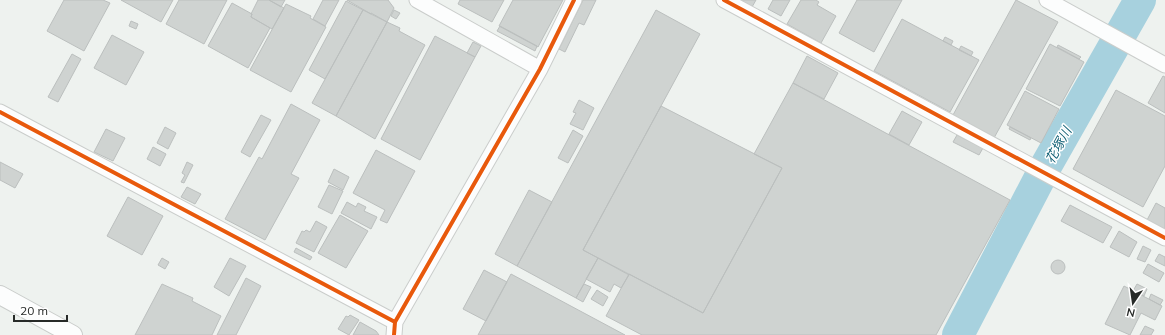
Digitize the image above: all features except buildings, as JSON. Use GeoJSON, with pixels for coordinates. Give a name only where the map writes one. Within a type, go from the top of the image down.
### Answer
{"type":"FeatureCollection","features":[{"type":"Feature","properties":{"kind":"street"},"geometry":{"type":"LineString","coordinates":[[417,0],[540,68]]}},
{"type":"Feature","properties":{"kind":"street"},"geometry":{"type":"LineString","coordinates":[[0,112],[395,329],[540,68],[574,0]]}},
{"type":"Feature","properties":{"kind":"street"},"geometry":{"type":"LineString","coordinates":[[724,0],[1165,238]]}},
{"type":"Feature","properties":{"kind":"street"},"geometry":{"type":"LineString","coordinates":[[1047,0],[1165,65]]}},
{"type":"Feature","properties":{"kind":"street"},"geometry":{"type":"LineString","coordinates":[[0,295],[73,335]]}},
{"type":"Feature","properties":{"kind":"waterway","name":"花塚川"},"geometry":{"type":"LineString","coordinates":[[958,335],[1047,164],[1140,0]]}},
{"type":"Feature","properties":{"kind":"cycle path"},"geometry":{"type":"LineString","coordinates":[[394,335],[395,322],[540,69],[574,0]]}},
{"type":"Feature","properties":{"kind":"cycle path"},"geometry":{"type":"LineString","coordinates":[[724,0],[1165,238]]}},
{"type":"Feature","properties":{"kind":"cycle path"},"geometry":{"type":"LineString","coordinates":[[0,112],[395,322]]}}]}
